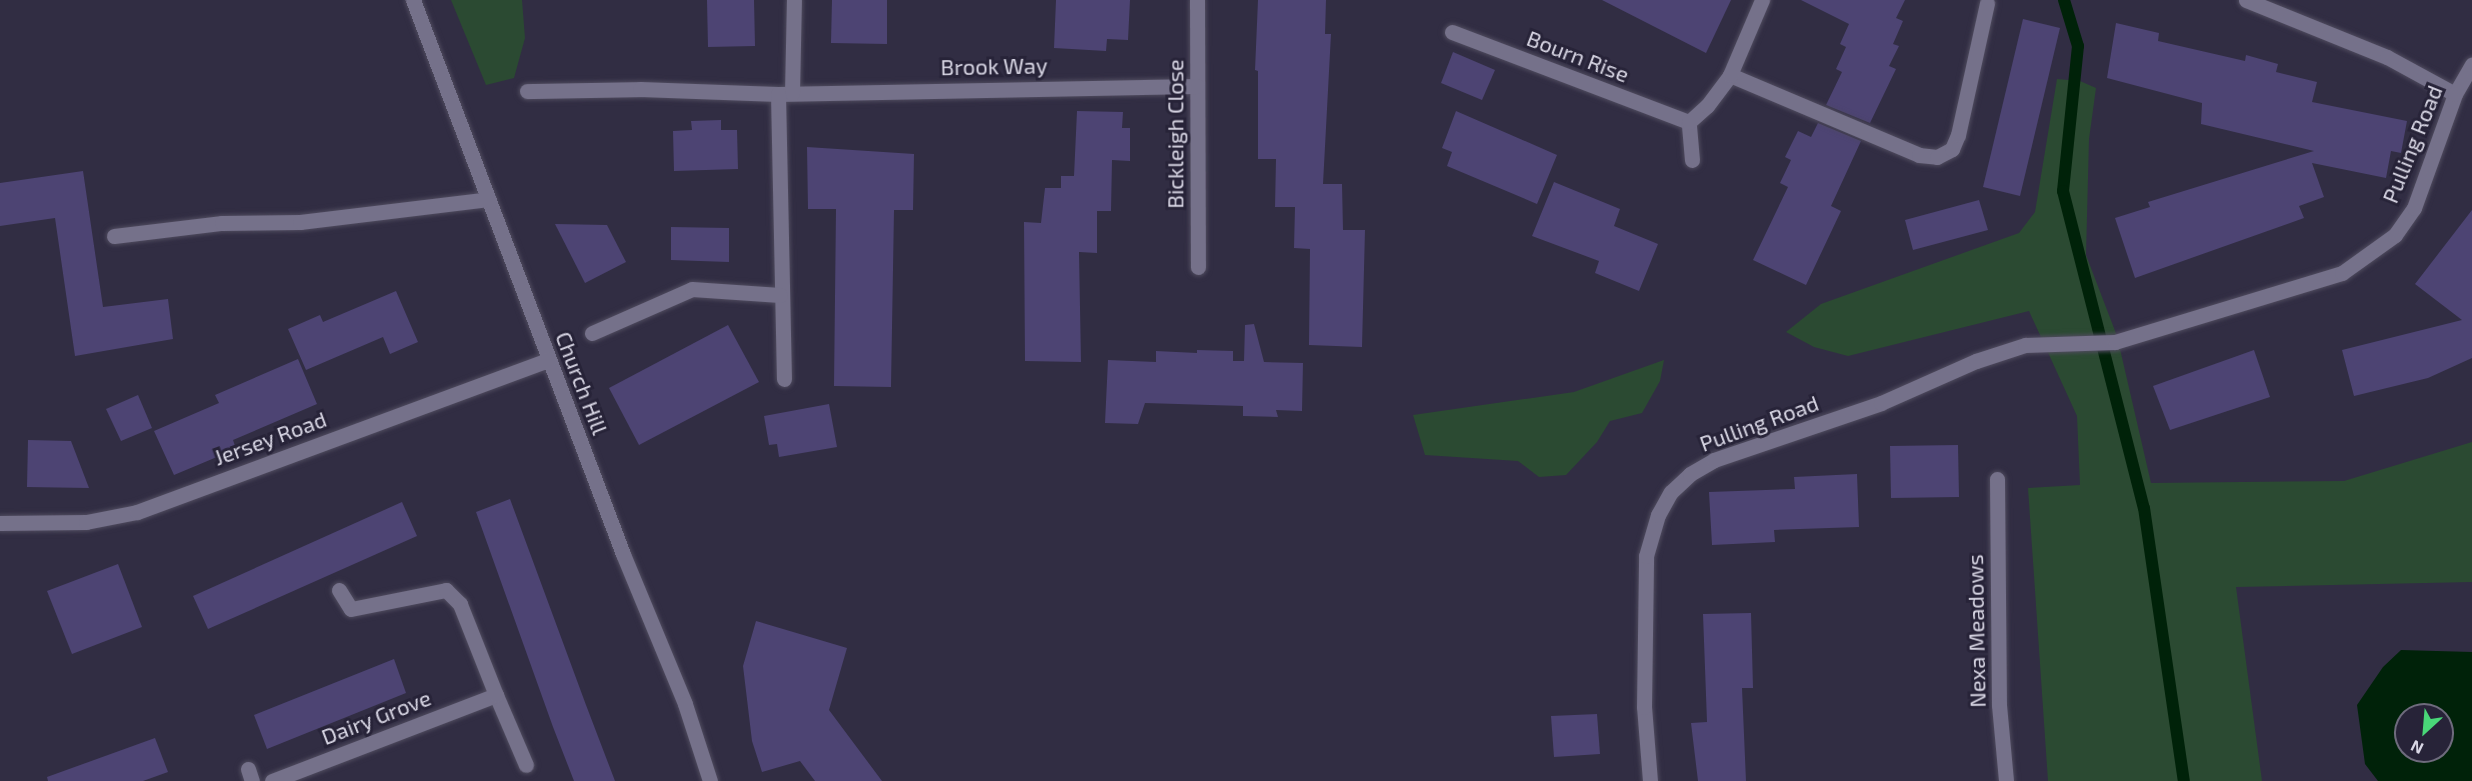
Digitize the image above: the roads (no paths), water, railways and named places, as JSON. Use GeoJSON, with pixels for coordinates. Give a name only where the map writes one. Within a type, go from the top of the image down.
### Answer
{"type":"FeatureCollection","features":[{"type":"Feature","properties":{"kind":"street","name":"Church Hill"},"geometry":{"type":"LineString","coordinates":[[413,0],[549,360],[685,704],[710,781]]}},
{"type":"Feature","properties":{"kind":"street"},"geometry":{"type":"LineString","coordinates":[[784,379],[780,295],[785,94],[794,0]]}},
{"type":"Feature","properties":{"kind":"street","name":"Bickleigh Close"},"geometry":{"type":"LineString","coordinates":[[1197,0],[1198,267]]}},
{"type":"Feature","properties":{"kind":"street"},"geometry":{"type":"LineString","coordinates":[[1692,160],[1689,122],[1707,106],[1730,75],[1762,0]]}},
{"type":"Feature","properties":{"kind":"street"},"geometry":{"type":"LineString","coordinates":[[2246,0],[2387,57],[2455,94]]}},
{"type":"Feature","properties":{"kind":"street"},"geometry":{"type":"LineString","coordinates":[[1730,75],[1919,155],[1937,156],[1952,148],[1958,135],[1987,3]]}},
{"type":"Feature","properties":{"kind":"street","name":"Bourn Rise"},"geometry":{"type":"LineString","coordinates":[[1452,32],[1689,122]]}},
{"type":"Feature","properties":{"kind":"street","name":"Pulling Road"},"geometry":{"type":"LineString","coordinates":[[1650,781],[1644,707],[1646,556],[1658,515],[1671,492],[1714,460],[1881,403],[1976,361],[2025,345],[2115,342],[2342,273],[2395,235],[2414,208],[2455,94],[2472,64]]}},
{"type":"Feature","properties":{"kind":"street","name":"Brook Way"},"geometry":{"type":"LineString","coordinates":[[527,91],[640,89],[785,94],[1197,86]]}},
{"type":"Feature","properties":{"kind":"street"},"geometry":{"type":"LineString","coordinates":[[114,236],[222,223],[300,222],[489,199]]}},
{"type":"Feature","properties":{"kind":"street"},"geometry":{"type":"LineString","coordinates":[[592,333],[692,289],[780,295]]}},
{"type":"Feature","properties":{"kind":"street","name":"Jersey Road"},"geometry":{"type":"LineString","coordinates":[[0,523],[86,522],[137,512],[549,360]]}},
{"type":"Feature","properties":{"kind":"street","name":"Nexa Meadows"},"geometry":{"type":"LineString","coordinates":[[1996,479],[2000,705],[2006,781]]}},
{"type":"Feature","properties":{"kind":"street"},"geometry":{"type":"LineString","coordinates":[[339,590],[351,609],[446,590],[460,604],[526,765]]}},
{"type":"Feature","properties":{"kind":"street","name":"Dairy Grove"},"geometry":{"type":"LineString","coordinates":[[272,781],[496,695]]}},
{"type":"Feature","properties":{"kind":"waterway"},"geometry":{"type":"LineString","coordinates":[[2064,0],[2078,46],[2063,191],[2144,508],[2184,781]]}}]}
